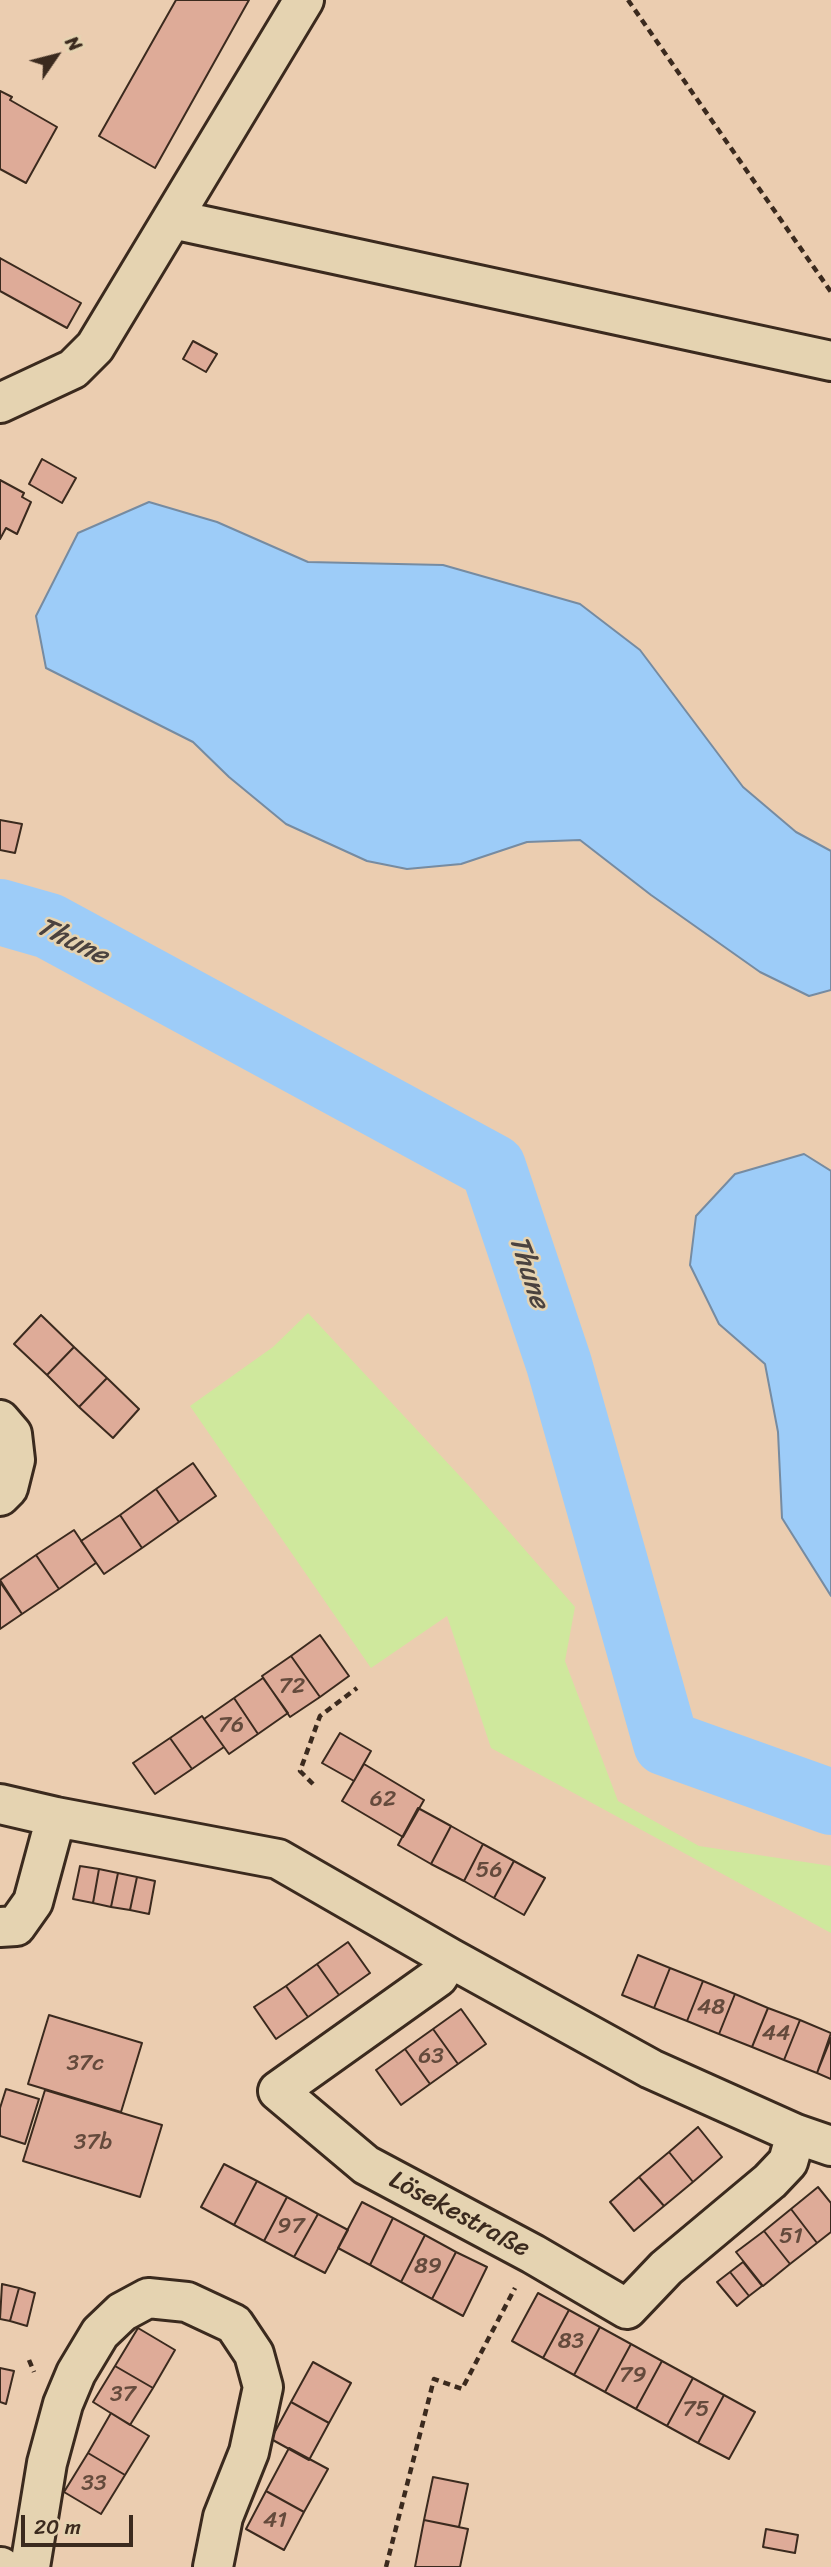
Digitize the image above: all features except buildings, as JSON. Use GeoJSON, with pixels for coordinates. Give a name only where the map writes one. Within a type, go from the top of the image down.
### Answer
{"type":"FeatureCollection","features":[{"type":"Feature","properties":{"kind":"street"},"geometry":{"type":"LineString","coordinates":[[0,403],[74,369],[95,347],[304,0]]}},
{"type":"Feature","properties":{"kind":"street"},"geometry":{"type":"LineString","coordinates":[[172,219],[831,361]]}},
{"type":"Feature","properties":{"kind":"street"},"geometry":{"type":"LineString","coordinates":[[0,1420],[12,1434],[15,1460],[8,1488],[0,1496]]}},
{"type":"Feature","properties":{"kind":"street","name":"Lösekestraße"},"geometry":{"type":"LineString","coordinates":[[0,1804],[278,1859],[651,2069],[814,2140],[770,2181],[666,2268],[627,2309],[533,2254],[366,2165],[278,2091],[438,1977],[450,1958]]}},
{"type":"Feature","properties":{"kind":"street"},"geometry":{"type":"LineString","coordinates":[[0,1927],[16,1926],[33,1902],[56,1817]]}},
{"type":"Feature","properties":{"kind":"street"},"geometry":{"type":"LineString","coordinates":[[30,2567],[47,2463],[63,2404],[76,2373],[100,2333],[122,2312],[148,2298],[187,2302],[234,2324],[254,2354],[262,2387],[249,2452],[223,2517],[213,2567]]}},
{"type":"Feature","properties":{"kind":"path"},"geometry":{"type":"LineString","coordinates":[[628,0],[831,292]]}},
{"type":"Feature","properties":{"kind":"path"},"geometry":{"type":"LineString","coordinates":[[313,1784],[300,1771],[320,1716],[357,1688]]}},
{"type":"Feature","properties":{"kind":"path"},"geometry":{"type":"LineString","coordinates":[[386,2567],[434,2379],[462,2389],[533,2254]]}},
{"type":"Feature","properties":{"kind":"green space"},"geometry":{"type":"Polygon","coordinates":[[[308,1313],[470,1487],[575,1607],[565,1661],[618,1801],[699,1846],[831,1866],[831,1933],[491,1748],[447,1616],[371,1668],[190,1406],[273,1347],[308,1313]]]}},
{"type":"Feature","properties":{"kind":"water"},"geometry":{"type":"Polygon","coordinates":[[[149,502],[217,522],[308,562],[443,565],[580,604],[640,650],[743,787],[796,832],[831,851],[831,990],[809,996],[760,972],[651,895],[580,840],[527,842],[461,864],[407,869],[367,861],[286,824],[229,777],[193,742],[46,668],[36,616],[78,533],[149,502]]]}},
{"type":"Feature","properties":{"kind":"water"},"geometry":{"type":"Polygon","coordinates":[[[804,1154],[831,1171],[831,1596],[782,1518],[778,1432],[765,1364],[719,1324],[690,1265],[696,1216],[735,1174],[804,1154]]]}},
{"type":"Feature","properties":{"kind":"waterway","name":"Thune"},"geometry":{"type":"LineString","coordinates":[[0,912],[49,926],[493,1167],[559,1364],[666,1743],[831,1802]]}}]}
